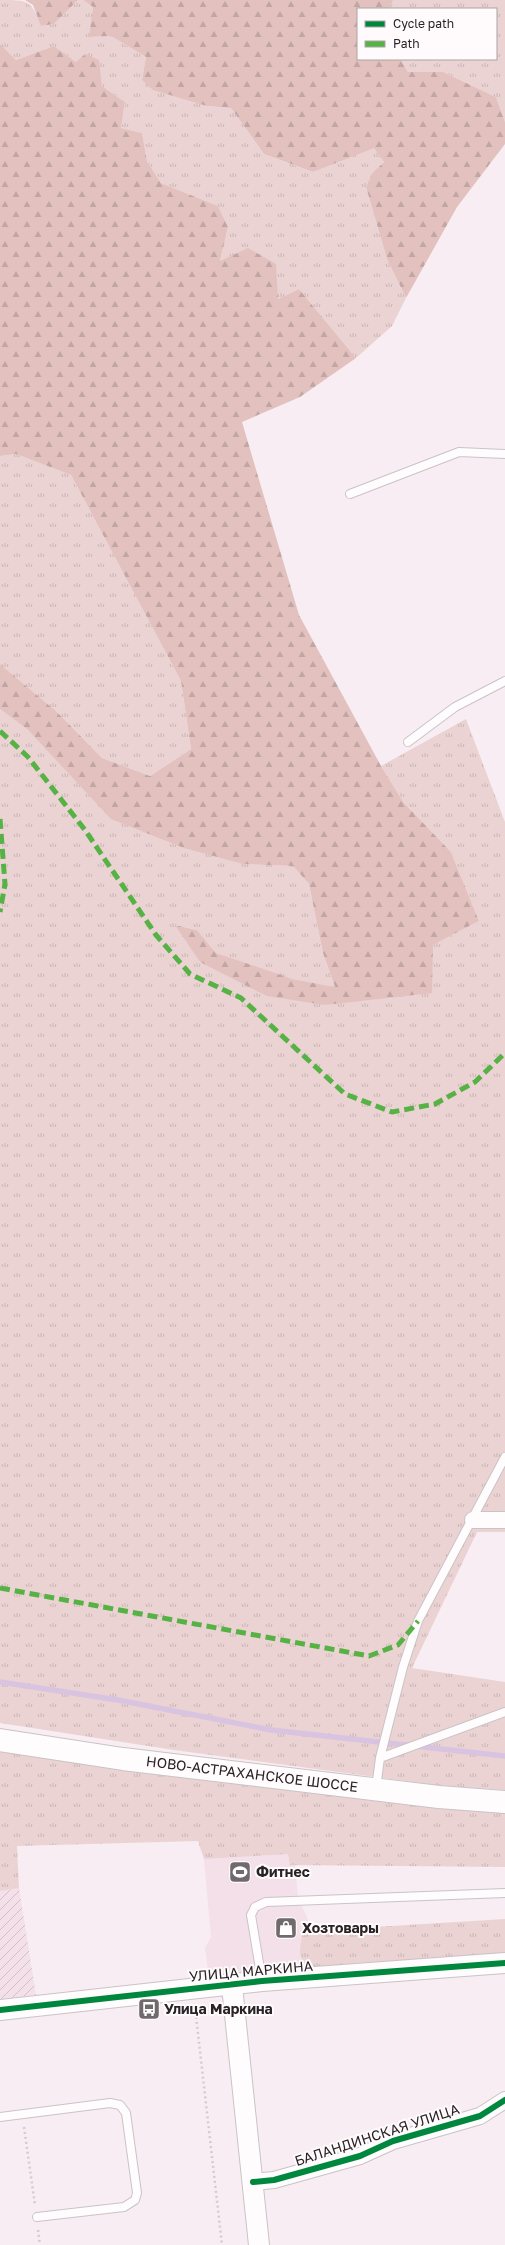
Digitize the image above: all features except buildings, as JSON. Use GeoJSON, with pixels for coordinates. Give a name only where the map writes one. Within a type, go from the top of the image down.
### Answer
{"type":"FeatureCollection","features":[{"type":"Feature","properties":{"kind":"main road","name":"НОВО-АСТРАХАНСКОЕ ШОССЕ"},"geometry":{"type":"LineString","coordinates":[[0,1740],[123,1759],[505,1802]]}},
{"type":"Feature","properties":{"kind":"street"},"geometry":{"type":"LineString","coordinates":[[473,1520],[505,1520]]}},
{"type":"Feature","properties":{"kind":"street","name":"УЛИЦА МАРКИНА"},"geometry":{"type":"LineString","coordinates":[[0,2010],[193,1988],[232,1986],[262,1981],[505,1963]]}},
{"type":"Feature","properties":{"kind":"street"},"geometry":{"type":"LineString","coordinates":[[232,1986],[259,2245]]}},
{"type":"Feature","properties":{"kind":"street","name":"БАЛАНДИНСКАЯ УЛИЦА"},"geometry":{"type":"LineString","coordinates":[[253,2182],[274,2180],[360,2156],[393,2141],[480,2116],[505,2100]]}},
{"type":"Feature","properties":{"kind":"lane"},"geometry":{"type":"LineString","coordinates":[[350,494],[459,452],[505,454]]}},
{"type":"Feature","properties":{"kind":"lane"},"geometry":{"type":"LineString","coordinates":[[408,742],[455,707],[505,681]]}},
{"type":"Feature","properties":{"kind":"lane"},"geometry":{"type":"LineString","coordinates":[[376,1788],[380,1758],[403,1667],[418,1621],[473,1520],[505,1457]]}},
{"type":"Feature","properties":{"kind":"lane"},"geometry":{"type":"LineString","coordinates":[[380,1758],[505,1712]]}},
{"type":"Feature","properties":{"kind":"lane"},"geometry":{"type":"LineString","coordinates":[[262,1981],[251,1915],[255,1907],[266,1902],[505,1893]]}},
{"type":"Feature","properties":{"kind":"lane"},"geometry":{"type":"LineString","coordinates":[[0,2116],[110,2103],[120,2105],[126,2112],[137,2193],[135,2200],[124,2207],[37,2217]]}},
{"type":"Feature","properties":{"kind":"path"},"geometry":{"type":"LineString","coordinates":[[193,1988],[222,2245]]}},
{"type":"Feature","properties":{"kind":"path"},"geometry":{"type":"LineString","coordinates":[[22,2113],[40,2245]]}},
{"type":"Feature","properties":{"kind":"shaded area"},"geometry":{"type":"Polygon","coordinates":[[[288,1854],[295,1865],[298,1898],[307,1917],[310,1931],[302,1936],[308,1968],[209,1978],[205,1948],[211,1937],[204,1859],[288,1854]]]}},
{"type":"Feature","properties":{"kind":"shaded area"},"geometry":{"type":"Polygon","coordinates":[[[19,1888],[36,1995],[0,1999],[0,1891],[19,1888]]]}},
{"type":"Feature","properties":{"kind":"green space"},"geometry":{"type":"Polygon","coordinates":[[[0,0],[18,0],[28,3],[35,11],[42,26],[54,24],[78,0],[83,0],[93,7],[90,37],[111,36],[146,57],[142,80],[207,106],[231,108],[264,154],[313,172],[374,147],[384,162],[372,173],[366,187],[387,259],[406,298],[392,326],[356,358],[299,289],[278,299],[220,261],[228,227],[218,206],[161,183],[147,161],[142,133],[121,128],[125,102],[102,86],[98,60],[76,62],[54,46],[16,60],[0,44],[0,0]]]}},
{"type":"Feature","properties":{"kind":"green space"},"geometry":{"type":"Polygon","coordinates":[[[25,0],[78,0],[54,24],[41,26],[33,5],[25,0]]]}},
{"type":"Feature","properties":{"kind":"green space"},"geometry":{"type":"Polygon","coordinates":[[[83,0],[393,0],[390,8],[357,8],[357,60],[401,60],[408,72],[443,72],[496,97],[505,122],[505,144],[457,207],[406,298],[387,259],[366,187],[372,173],[384,162],[374,148],[313,172],[264,154],[231,108],[207,106],[153,90],[142,80],[146,57],[111,36],[89,37],[93,7],[83,0]]]}},
{"type":"Feature","properties":{"kind":"green space"},"geometry":{"type":"Polygon","coordinates":[[[393,0],[505,0],[505,122],[496,97],[443,72],[408,72],[401,60],[497,60],[497,8],[390,8],[393,0]]]}},
{"type":"Feature","properties":{"kind":"green space"},"geometry":{"type":"Polygon","coordinates":[[[0,44],[16,60],[54,46],[76,62],[85,54],[99,60],[102,86],[125,102],[121,128],[142,133],[147,161],[161,183],[218,206],[228,227],[220,261],[248,248],[276,264],[278,299],[299,289],[356,358],[300,397],[242,422],[299,615],[381,766],[404,803],[451,852],[479,921],[433,945],[432,993],[325,1005],[267,996],[200,962],[175,925],[197,930],[216,953],[293,979],[335,987],[323,953],[309,884],[293,866],[243,864],[184,848],[111,819],[28,730],[0,709],[0,664],[57,712],[102,758],[150,776],[191,749],[181,681],[71,475],[16,454],[0,456],[0,44]]]}},
{"type":"Feature","properties":{"kind":"green space"},"geometry":{"type":"Polygon","coordinates":[[[16,454],[71,475],[181,681],[191,749],[150,776],[102,758],[57,712],[0,664],[0,456],[16,454]]]}},
{"type":"Feature","properties":{"kind":"green space"},"geometry":{"type":"Polygon","coordinates":[[[0,709],[28,730],[70,773],[243,864],[293,866],[309,884],[323,953],[335,987],[293,979],[216,953],[197,930],[176,925],[200,962],[325,1005],[479,921],[451,852],[404,803],[381,766],[466,719],[505,822],[505,1532],[477,1532],[412,1668],[505,1682],[505,1790],[436,1785],[174,1750],[0,1723],[0,709]]]}},
{"type":"Feature","properties":{"kind":"green space"},"geometry":{"type":"Polygon","coordinates":[[[0,1748],[505,1811],[505,1867],[290,1865],[288,1854],[204,1859],[198,1841],[17,1846],[19,1888],[0,1891],[0,1748]]]}},
{"type":"Feature","properties":{"kind":"green space"},"geometry":{"type":"Polygon","coordinates":[[[505,1919],[505,1953],[308,1968],[302,1961],[300,1954],[302,1936],[310,1931],[505,1919]]]}},
{"type":"Feature","properties":{"kind":"waterway"},"geometry":{"type":"LineString","coordinates":[[0,1682],[118,1700],[271,1730],[505,1756]]}},
{"type":"Feature","properties":{"kind":"marked path"},"geometry":{"type":"LineString","coordinates":[[0,731],[28,757],[85,830],[156,935],[190,974],[241,998],[345,1094],[392,1112],[435,1104],[475,1082],[505,1053]]}},
{"type":"Feature","properties":{"kind":"marked path"},"geometry":{"type":"LineString","coordinates":[[0,819],[5,884],[0,912]]}},
{"type":"Feature","properties":{"kind":"marked path"},"geometry":{"type":"LineString","coordinates":[[0,1588],[369,1656],[398,1645],[418,1621]]}},
{"type":"Feature","properties":{"kind":"cycle path"},"geometry":{"type":"LineString","coordinates":[[0,2010],[262,1981],[505,1963]]}},
{"type":"Feature","properties":{"kind":"cycle path"},"geometry":{"type":"LineString","coordinates":[[253,2182],[274,2180],[360,2156],[393,2141],[480,2116],[505,2100]]}},
{"type":"Feature","properties":{"kind":"place","name":"Фитнес"},"geometry":{"type":"Point","coordinates":[240,1872]}},
{"type":"Feature","properties":{"kind":"place","name":"Хозтовары"},"geometry":{"type":"Point","coordinates":[286,1928]}},
{"type":"Feature","properties":{"kind":"place","name":"Улица Маркина"},"geometry":{"type":"Point","coordinates":[149,2009]}}]}
